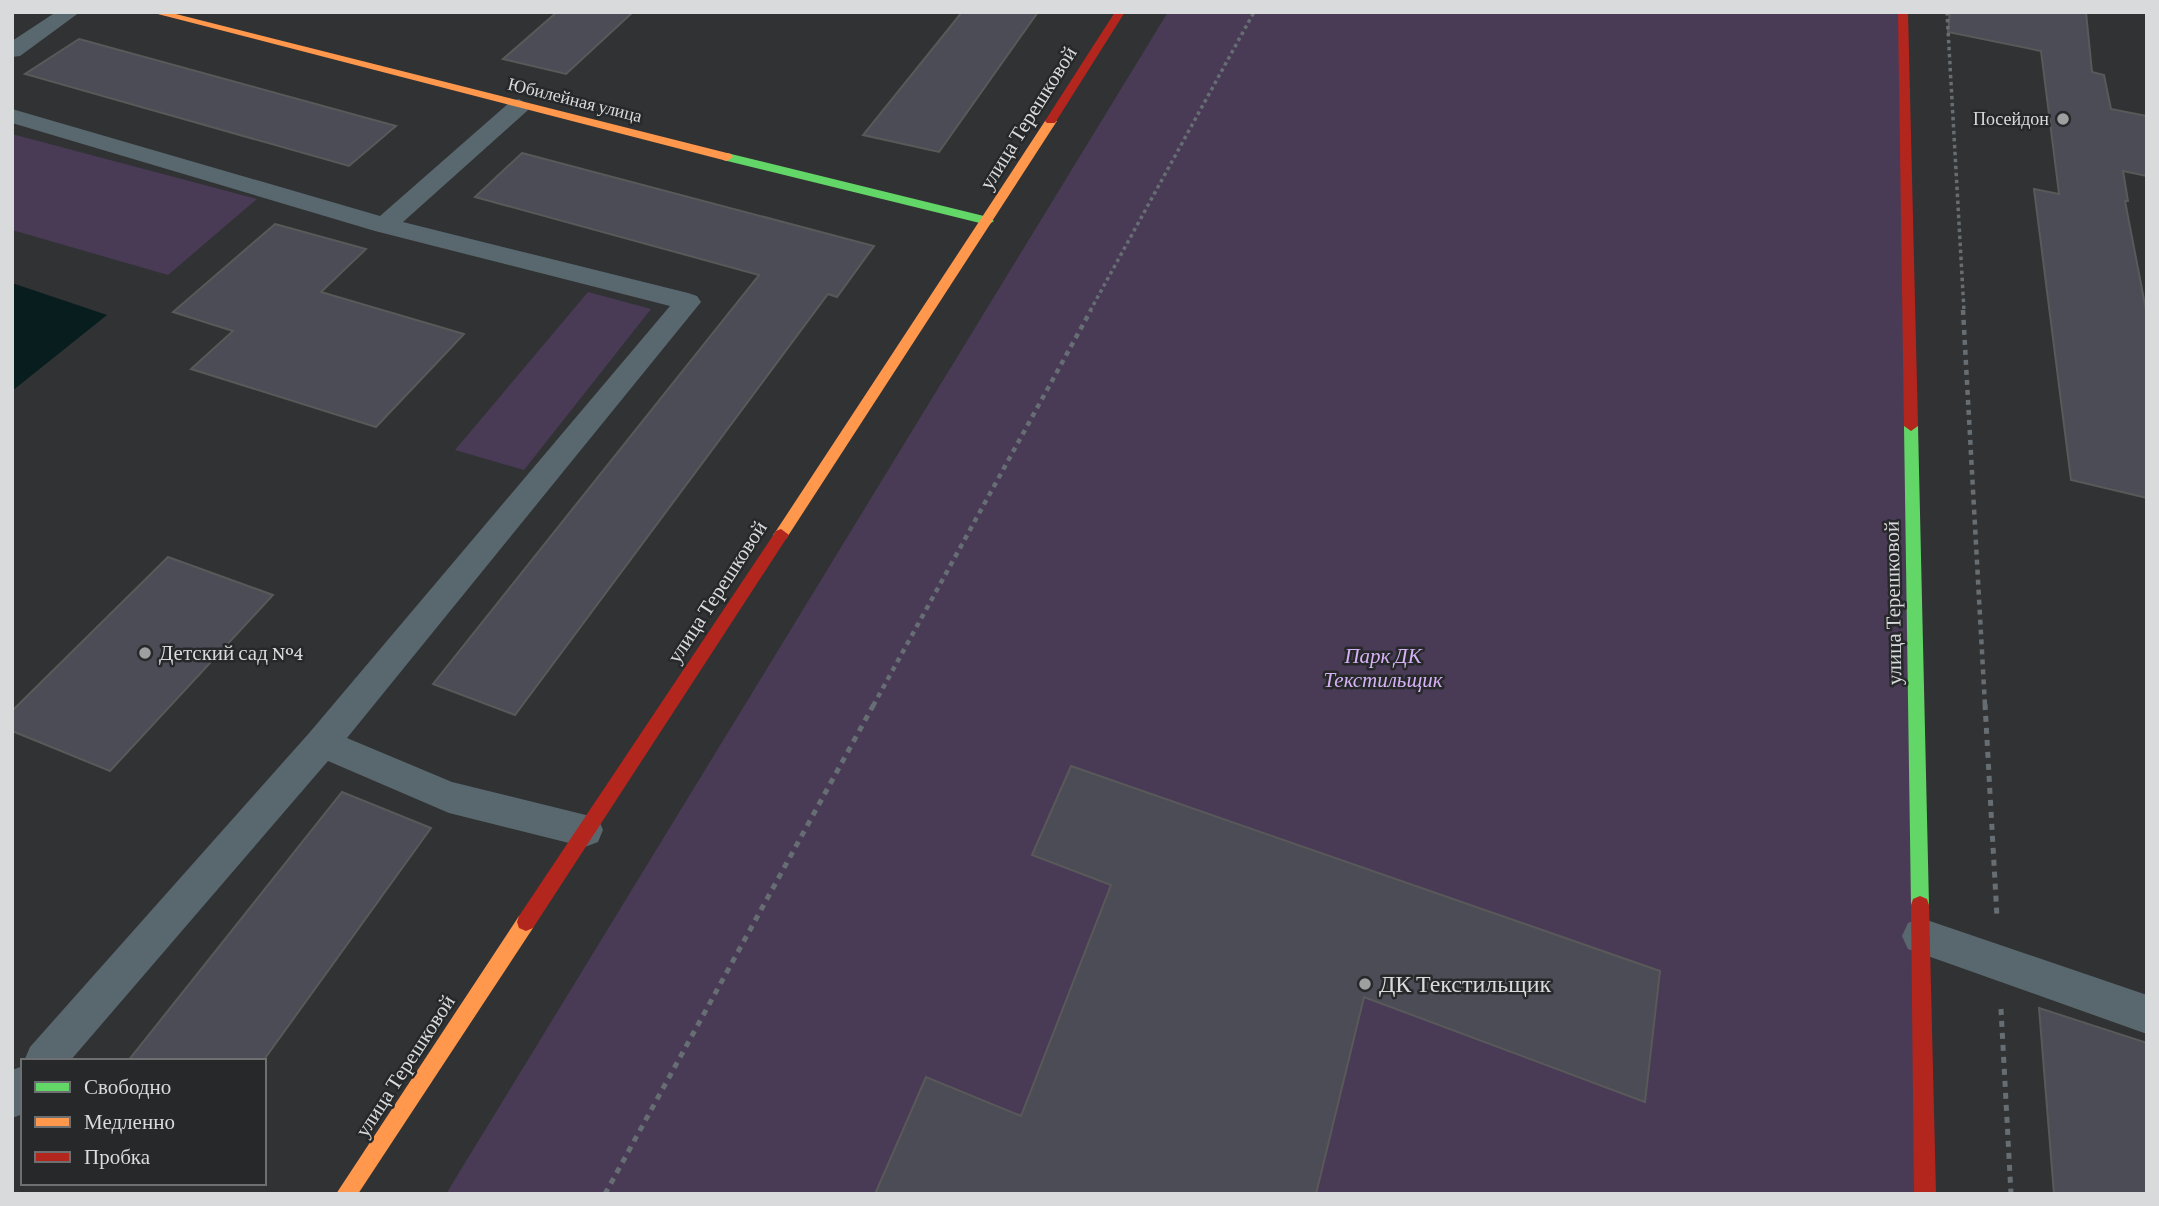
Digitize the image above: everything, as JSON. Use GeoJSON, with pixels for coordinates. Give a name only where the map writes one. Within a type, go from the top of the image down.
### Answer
{"type":"FeatureCollection","features":[{"type":"Feature","properties":{"kind":"street","name":"Юбилейная улица"},"geometry":{"type":"LineString","coordinates":[[155,12],[519,106],[988,221]]}},
{"type":"Feature","properties":{"kind":"street","name":"улица Терешковой"},"geometry":{"type":"LineString","coordinates":[[346,1194],[988,221],[1120,12]]}},
{"type":"Feature","properties":{"kind":"street","name":"улица Терешковой"},"geometry":{"type":"LineString","coordinates":[[1903,12],[1925,1194]]}},
{"type":"Feature","properties":{"kind":"lane"},"geometry":{"type":"LineString","coordinates":[[12,51],[70,12]]}},
{"type":"Feature","properties":{"kind":"lane"},"geometry":{"type":"LineString","coordinates":[[384,225],[519,106]]}},
{"type":"Feature","properties":{"kind":"lane"},"geometry":{"type":"LineString","coordinates":[[12,116],[384,225],[688,302],[322,743],[46,1059]]}},
{"type":"Feature","properties":{"kind":"lane"},"geometry":{"type":"LineString","coordinates":[[322,743],[449,797],[585,830]]}},
{"type":"Feature","properties":{"kind":"lane"},"geometry":{"type":"LineString","coordinates":[[1921,936],[2147,1016]]}},
{"type":"Feature","properties":{"kind":"path"},"geometry":{"type":"LineString","coordinates":[[605,1194],[1254,12]]}},
{"type":"Feature","properties":{"kind":"path"},"geometry":{"type":"LineString","coordinates":[[1947,12],[2011,1194]]}},
{"type":"Feature","properties":{"kind":"green space","name":"Парк ДК Текстильщик"},"geometry":{"type":"Polygon","coordinates":[[[1168,12],[1900,12],[1916,1194],[446,1194],[1168,12]]]}},
{"type":"Feature","properties":{"kind":"green space"},"geometry":{"type":"Polygon","coordinates":[[[12,134],[257,199],[168,275],[12,230],[12,134]]]}},
{"type":"Feature","properties":{"kind":"green space"},"geometry":{"type":"Polygon","coordinates":[[[588,292],[651,309],[524,470],[455,450],[588,292]]]}},
{"type":"Feature","properties":{"kind":"water"},"geometry":{"type":"Polygon","coordinates":[[[12,283],[107,315],[12,391],[12,283]]]}},
{"type":"Feature","properties":{"kind":"building"},"geometry":{"type":"Polygon","coordinates":[[[557,12],[633,12],[566,74],[503,59],[557,12]]]}},
{"type":"Feature","properties":{"kind":"building"},"geometry":{"type":"Polygon","coordinates":[[[962,12],[1038,12],[939,152],[863,135],[962,12]]]}},
{"type":"Feature","properties":{"kind":"building"},"geometry":{"type":"Polygon","coordinates":[[[1950,12],[2086,12],[2092,72],[2104,75],[2111,109],[2147,116],[2147,176],[2123,171],[2128,201],[2125,201],[2147,315],[2147,498],[2071,480],[2034,189],[2059,194],[2041,51],[1948,32],[1950,12]]]}},
{"type":"Feature","properties":{"kind":"building"},"geometry":{"type":"Polygon","coordinates":[[[79,39],[396,126],[349,166],[25,74],[79,39]]]}},
{"type":"Feature","properties":{"kind":"building"},"geometry":{"type":"Polygon","coordinates":[[[522,153],[874,246],[837,297],[828,294],[515,715],[433,684],[759,275],[475,197],[522,153]]]}},
{"type":"Feature","properties":{"kind":"building"},"geometry":{"type":"Polygon","coordinates":[[[275,224],[366,249],[321,292],[464,334],[376,427],[191,369],[233,331],[173,312],[275,224]]]}},
{"type":"Feature","properties":{"kind":"building","name":"Детский сад №4"},"geometry":{"type":"Polygon","coordinates":[[[168,557],[273,595],[110,771],[12,731],[12,711],[168,557]]]}},
{"type":"Feature","properties":{"kind":"building","name":"ДК Текстильщик"},"geometry":{"type":"Polygon","coordinates":[[[1071,766],[1660,971],[1645,1102],[1364,997],[1316,1194],[875,1194],[926,1077],[1021,1116],[1111,885],[1032,855],[1071,766]]]}},
{"type":"Feature","properties":{"kind":"building"},"geometry":{"type":"Polygon","coordinates":[[[342,792],[431,828],[264,1059],[130,1059],[342,792]]]}},
{"type":"Feature","properties":{"kind":"building"},"geometry":{"type":"Polygon","coordinates":[[[2039,1008],[2147,1043],[2147,1194],[2054,1194],[2039,1008]]]}},
{"type":"Feature","properties":{"kind":"traffic: fast"},"geometry":{"type":"LineString","coordinates":[[727,157],[988,221]]}},
{"type":"Feature","properties":{"kind":"traffic: fast"},"geometry":{"type":"LineString","coordinates":[[1911,426],[1920,905]]}},
{"type":"Feature","properties":{"kind":"traffic: slow"},"geometry":{"type":"LineString","coordinates":[[155,12],[727,157]]}},
{"type":"Feature","properties":{"kind":"traffic: slow"},"geometry":{"type":"LineString","coordinates":[[781,535],[1051,121]]}},
{"type":"Feature","properties":{"kind":"traffic: slow"},"geometry":{"type":"LineString","coordinates":[[346,1194],[526,922]]}},
{"type":"Feature","properties":{"kind":"traffic: jam"},"geometry":{"type":"LineString","coordinates":[[1051,121],[1120,12]]}},
{"type":"Feature","properties":{"kind":"traffic: jam"},"geometry":{"type":"LineString","coordinates":[[1903,12],[1911,426]]}},
{"type":"Feature","properties":{"kind":"traffic: jam"},"geometry":{"type":"LineString","coordinates":[[526,922],[781,535]]}},
{"type":"Feature","properties":{"kind":"traffic: jam"},"geometry":{"type":"LineString","coordinates":[[1920,905],[1925,1194]]}},
{"type":"Feature","properties":{"kind":"place","name":"Посейдон"},"geometry":{"type":"Point","coordinates":[2063,119]}},
{"type":"Feature","properties":{"kind":"place","name":"Детский сад №4"},"geometry":{"type":"Point","coordinates":[145,653]}},
{"type":"Feature","properties":{"kind":"place","name":"ДК Текстильщик"},"geometry":{"type":"Point","coordinates":[1365,984]}}]}
